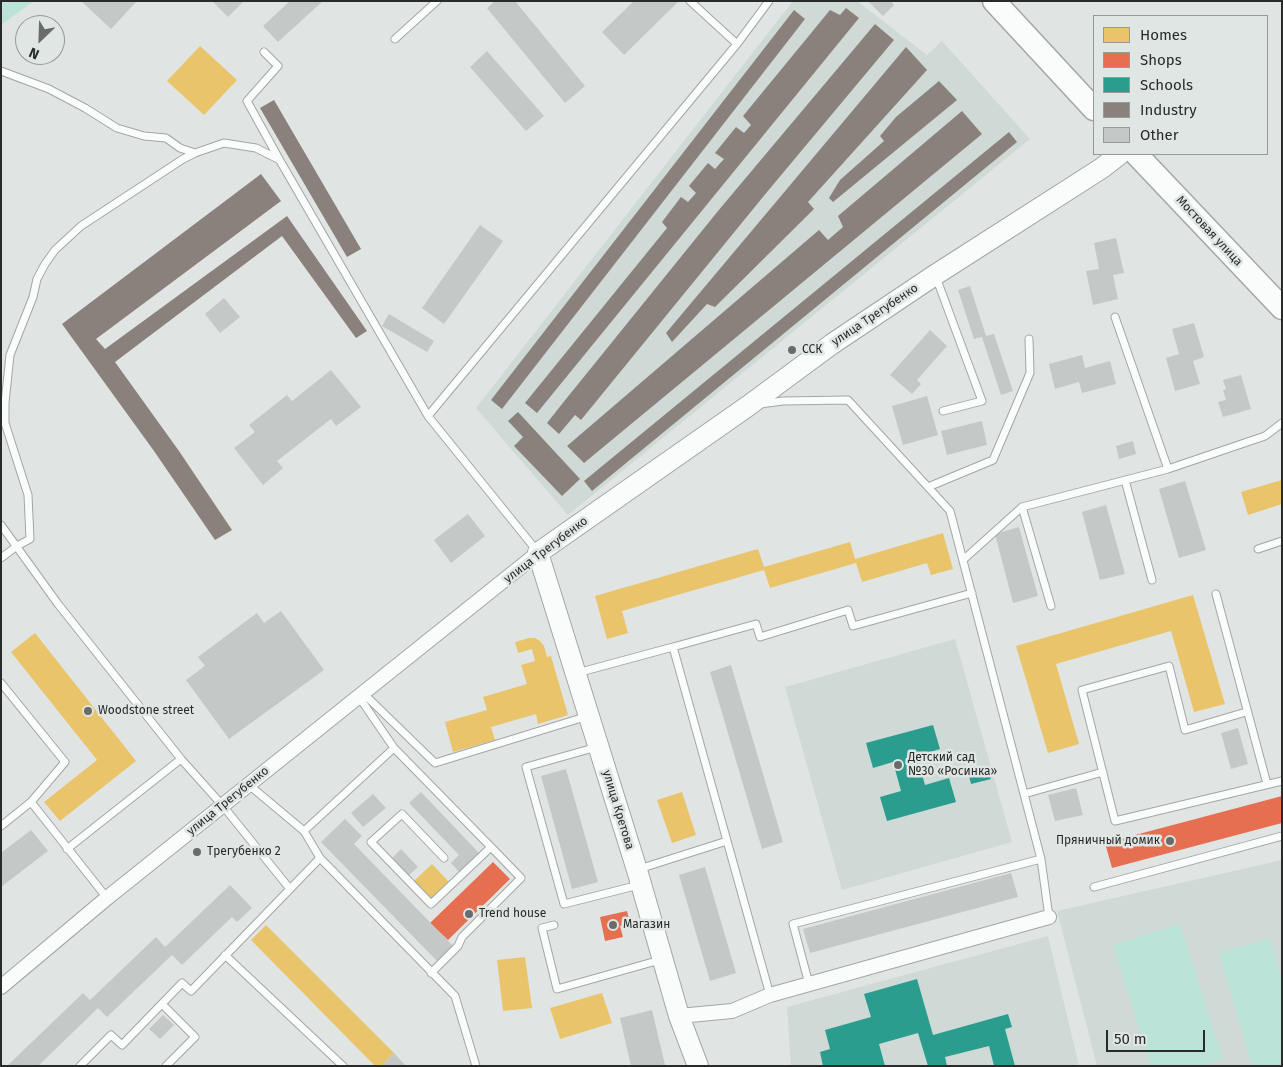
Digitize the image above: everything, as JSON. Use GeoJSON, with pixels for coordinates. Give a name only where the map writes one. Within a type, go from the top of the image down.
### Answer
{"type":"FeatureCollection","features":[{"type":"Feature","properties":{"kind":"main road"},"geometry":{"type":"LineString","coordinates":[[994,1],[1093,108]]}},
{"type":"Feature","properties":{"kind":"main road","name":"Мостовая улица"},"geometry":{"type":"LineString","coordinates":[[1137,155],[1282,308]]}},
{"type":"Feature","properties":{"kind":"street","name":"улица Трегубенко"},"geometry":{"type":"LineString","coordinates":[[1,987],[107,898],[538,553],[748,406],[832,344],[935,275],[1102,168],[1119,155]]}},
{"type":"Feature","properties":{"kind":"street","name":"улица Кретова"},"geometry":{"type":"LineString","coordinates":[[538,553],[590,716],[679,1016],[698,1066]]}},
{"type":"Feature","properties":{"kind":"street"},"geometry":{"type":"LineString","coordinates":[[679,1016],[732,1011],[770,995],[1049,917]]}},
{"type":"Feature","properties":{"kind":"lane"},"geometry":{"type":"LineString","coordinates":[[394,39],[437,1]]}},
{"type":"Feature","properties":{"kind":"lane"},"geometry":{"type":"LineString","coordinates":[[690,1],[737,44]]}},
{"type":"Feature","properties":{"kind":"lane"},"geometry":{"type":"LineString","coordinates":[[428,416],[737,44],[769,1]]}},
{"type":"Feature","properties":{"kind":"lane"},"geometry":{"type":"LineString","coordinates":[[264,52],[278,66],[247,101],[428,416],[538,553]]}},
{"type":"Feature","properties":{"kind":"lane"},"geometry":{"type":"LineString","coordinates":[[1,71],[49,89],[117,128],[144,136],[166,138],[180,148],[195,153]]}},
{"type":"Feature","properties":{"kind":"lane"},"geometry":{"type":"LineString","coordinates":[[1,558],[30,539],[28,495],[5,423],[5,403],[10,355],[33,297],[37,279],[45,264],[55,250],[81,226],[195,153],[224,143],[256,148],[279,159]]}},
{"type":"Feature","properties":{"kind":"lane"},"geometry":{"type":"LineString","coordinates":[[935,275],[982,401],[943,411]]}},
{"type":"Feature","properties":{"kind":"lane"},"geometry":{"type":"LineString","coordinates":[[1115,318],[1168,470]]}},
{"type":"Feature","properties":{"kind":"lane"},"geometry":{"type":"LineString","coordinates":[[928,487],[992,460],[1030,373],[1029,339]]}},
{"type":"Feature","properties":{"kind":"lane"},"geometry":{"type":"LineString","coordinates":[[748,406],[783,401],[848,400],[950,511],[1041,859],[1049,917]]}},
{"type":"Feature","properties":{"kind":"lane"},"geometry":{"type":"LineString","coordinates":[[963,560],[1022,507],[1168,470],[1265,436],[1282,423]]}},
{"type":"Feature","properties":{"kind":"lane"},"geometry":{"type":"LineString","coordinates":[[1125,480],[1152,580]]}},
{"type":"Feature","properties":{"kind":"lane"},"geometry":{"type":"LineString","coordinates":[[1022,507],[1051,606]]}},
{"type":"Feature","properties":{"kind":"lane"},"geometry":{"type":"LineString","coordinates":[[1,525],[58,604],[181,759],[223,806],[290,889]]}},
{"type":"Feature","properties":{"kind":"lane"},"geometry":{"type":"LineString","coordinates":[[1258,549],[1282,542]]}},
{"type":"Feature","properties":{"kind":"lane"},"geometry":{"type":"LineString","coordinates":[[576,674],[756,624],[760,637],[848,610],[853,626],[972,593]]}},
{"type":"Feature","properties":{"kind":"lane"},"geometry":{"type":"LineString","coordinates":[[1216,594],[1266,784]]}},
{"type":"Feature","properties":{"kind":"lane"},"geometry":{"type":"LineString","coordinates":[[673,647],[770,995]]}},
{"type":"Feature","properties":{"kind":"lane"},"geometry":{"type":"LineString","coordinates":[[1246,712],[1185,730],[1169,666],[1082,690],[1115,821],[1282,781]]}},
{"type":"Feature","properties":{"kind":"lane"},"geometry":{"type":"LineString","coordinates":[[1,683],[65,762],[31,802],[1,826]]}},
{"type":"Feature","properties":{"kind":"lane"},"geometry":{"type":"LineString","coordinates":[[362,695],[435,763],[590,716]]}},
{"type":"Feature","properties":{"kind":"lane"},"geometry":{"type":"LineString","coordinates":[[362,695],[394,748],[521,878],[462,937],[458,946],[432,973]]}},
{"type":"Feature","properties":{"kind":"lane"},"geometry":{"type":"LineString","coordinates":[[599,746],[526,767],[564,904],[727,842]]}},
{"type":"Feature","properties":{"kind":"lane"},"geometry":{"type":"LineString","coordinates":[[304,831],[394,748]]}},
{"type":"Feature","properties":{"kind":"lane"},"geometry":{"type":"LineString","coordinates":[[67,849],[181,759]]}},
{"type":"Feature","properties":{"kind":"lane"},"geometry":{"type":"LineString","coordinates":[[1024,794],[1103,772]]}},
{"type":"Feature","properties":{"kind":"lane"},"geometry":{"type":"LineString","coordinates":[[249,785],[304,831],[320,858],[455,996],[476,1066]]}},
{"type":"Feature","properties":{"kind":"lane"},"geometry":{"type":"LineString","coordinates":[[31,802],[107,898]]}},
{"type":"Feature","properties":{"kind":"lane"},"geometry":{"type":"LineString","coordinates":[[444,858],[402,814],[371,842],[431,904],[492,847]]}},
{"type":"Feature","properties":{"kind":"lane"},"geometry":{"type":"LineString","coordinates":[[1094,887],[1282,836]]}},
{"type":"Feature","properties":{"kind":"lane"},"geometry":{"type":"LineString","coordinates":[[80,1066],[111,1035],[122,1046],[182,983],[191,991],[320,858]]}},
{"type":"Feature","properties":{"kind":"lane"},"geometry":{"type":"LineString","coordinates":[[809,984],[793,924],[1041,859]]}},
{"type":"Feature","properties":{"kind":"lane"},"geometry":{"type":"LineString","coordinates":[[554,925],[542,928],[557,989],[663,959]]}},
{"type":"Feature","properties":{"kind":"lane"},"geometry":{"type":"LineString","coordinates":[[225,955],[343,1066]]}},
{"type":"Feature","properties":{"kind":"lane"},"geometry":{"type":"LineString","coordinates":[[162,1004],[195,1037],[166,1066]]}},
{"type":"Feature","properties":{"kind":"shaded area"},"geometry":{"type":"Polygon","coordinates":[[[793,1],[857,1],[927,55],[942,41],[1030,139],[568,515],[476,408],[793,1]]]}},
{"type":"Feature","properties":{"kind":"shaded area","name":"Детский сад №30 «Росинка»"},"geometry":{"type":"Polygon","coordinates":[[[955,639],[1012,842],[842,890],[785,687],[955,639]]]}},
{"type":"Feature","properties":{"kind":"shaded area"},"geometry":{"type":"Polygon","coordinates":[[[1282,860],[1282,1066],[1097,1066],[1057,911],[1282,860]]]}},
{"type":"Feature","properties":{"kind":"shaded area"},"geometry":{"type":"Polygon","coordinates":[[[1048,936],[1079,1066],[791,1066],[787,1007],[1048,936]]]}},
{"type":"Feature","properties":{"kind":"green space"},"geometry":{"type":"Polygon","coordinates":[[[1,1],[34,1],[1,25],[1,1]]]}},
{"type":"Feature","properties":{"kind":"green space"},"geometry":{"type":"Polygon","coordinates":[[[1180,924],[1223,1059],[1202,1066],[1151,1066],[1113,945],[1180,924]]]}},
{"type":"Feature","properties":{"kind":"green space"},"geometry":{"type":"Polygon","coordinates":[[[1270,939],[1282,979],[1282,1064],[1277,1066],[1252,1066],[1219,953],[1270,939]]]}},
{"type":"Feature","properties":{"kind":"building: Homes"},"geometry":{"type":"Polygon","coordinates":[[[200,46],[237,80],[204,115],[167,81],[200,46]]]}},
{"type":"Feature","properties":{"kind":"building: Homes"},"geometry":{"type":"Polygon","coordinates":[[[1282,480],[1282,504],[1248,515],[1241,492],[1282,480]]]}},
{"type":"Feature","properties":{"kind":"building: Homes"},"geometry":{"type":"Polygon","coordinates":[[[943,533],[953,569],[931,575],[927,563],[862,582],[856,563],[770,588],[764,570],[622,611],[628,633],[607,639],[595,596],[758,549],[764,567],[850,542],[855,559],[943,533]]]}},
{"type":"Feature","properties":{"kind":"building: Homes"},"geometry":{"type":"Polygon","coordinates":[[[1193,595],[1225,704],[1194,712],[1171,631],[1056,664],[1079,744],[1048,753],[1016,646],[1193,595]]]}},
{"type":"Feature","properties":{"kind":"building: Homes"},"geometry":{"type":"Polygon","coordinates":[[[35,633],[136,761],[60,821],[44,802],[97,760],[11,652],[35,633]]]}},
{"type":"Feature","properties":{"kind":"building: Homes"},"geometry":{"type":"Polygon","coordinates":[[[535,638],[540,641],[544,646],[547,657],[551,656],[568,715],[538,724],[536,714],[491,727],[495,740],[453,752],[445,722],[487,710],[483,697],[527,684],[521,665],[535,661],[532,649],[518,653],[515,642],[535,638]]]}},
{"type":"Feature","properties":{"kind":"building: Homes"},"geometry":{"type":"Polygon","coordinates":[[[682,792],[696,835],[672,843],[657,800],[682,792]]]}},
{"type":"Feature","properties":{"kind":"building: Homes"},"geometry":{"type":"Polygon","coordinates":[[[432,864],[449,882],[432,899],[414,881],[432,864]]]}},
{"type":"Feature","properties":{"kind":"building: Homes"},"geometry":{"type":"Polygon","coordinates":[[[266,925],[394,1053],[381,1066],[375,1066],[251,940],[266,925]]]}},
{"type":"Feature","properties":{"kind":"building: Homes"},"geometry":{"type":"Polygon","coordinates":[[[525,957],[532,1008],[503,1011],[497,960],[525,957]]]}},
{"type":"Feature","properties":{"kind":"building: Homes"},"geometry":{"type":"Polygon","coordinates":[[[602,993],[612,1023],[560,1039],[550,1008],[602,993]]]}},
{"type":"Feature","properties":{"kind":"building: Shops"},"geometry":{"type":"Polygon","coordinates":[[[1282,796],[1282,823],[1112,868],[1105,843],[1282,796]]]}},
{"type":"Feature","properties":{"kind":"building: Shops"},"geometry":{"type":"Polygon","coordinates":[[[493,862],[510,879],[448,940],[430,923],[493,862]]]}},
{"type":"Feature","properties":{"kind":"building: Shops","name":"Магазин"},"geometry":{"type":"Polygon","coordinates":[[[627,911],[630,924],[620,926],[623,937],[605,941],[600,917],[627,911]]]}},
{"type":"Feature","properties":{"kind":"building: Schools"},"geometry":{"type":"Polygon","coordinates":[[[933,725],[940,749],[917,756],[925,785],[949,778],[956,802],[887,821],[880,797],[901,791],[893,762],[873,768],[866,743],[933,725]]]}},
{"type":"Feature","properties":{"kind":"building: Schools"},"geometry":{"type":"Polygon","coordinates":[[[987,766],[991,779],[971,784],[968,772],[987,766]]]}},
{"type":"Feature","properties":{"kind":"building: Schools"},"geometry":{"type":"Polygon","coordinates":[[[917,979],[933,1035],[1008,1014],[1012,1027],[1005,1029],[1015,1066],[994,1066],[989,1046],[945,1057],[947,1066],[928,1066],[918,1033],[879,1044],[885,1066],[823,1066],[820,1052],[830,1049],[825,1030],[871,1017],[864,994],[917,979]]]}},
{"type":"Feature","properties":{"kind":"building: Industry"},"geometry":{"type":"Polygon","coordinates":[[[846,8],[859,18],[537,413],[525,403],[667,228],[662,222],[681,197],[688,202],[696,193],[689,186],[708,163],[715,169],[724,159],[715,153],[736,127],[744,133],[751,125],[743,116],[830,10],[840,15],[846,8]]]}},
{"type":"Feature","properties":{"kind":"building: Industry"},"geometry":{"type":"Polygon","coordinates":[[[794,10],[805,19],[502,409],[491,400],[794,10]]]}},
{"type":"Feature","properties":{"kind":"building: Industry"},"geometry":{"type":"Polygon","coordinates":[[[875,24],[894,40],[581,420],[575,415],[559,434],[547,423],[718,211],[875,24]]]}},
{"type":"Feature","properties":{"kind":"building: Industry"},"geometry":{"type":"Polygon","coordinates":[[[906,47],[927,70],[808,202],[814,209],[715,307],[707,304],[672,342],[666,333],[906,47]]]}},
{"type":"Feature","properties":{"kind":"building: Industry"},"geometry":{"type":"Polygon","coordinates":[[[939,81],[957,100],[833,202],[829,198],[840,180],[884,141],[880,136],[896,117],[939,81]]]}},
{"type":"Feature","properties":{"kind":"building: Industry"},"geometry":{"type":"Polygon","coordinates":[[[274,100],[361,249],[347,257],[260,108],[274,100]]]}},
{"type":"Feature","properties":{"kind":"building: Industry"},"geometry":{"type":"Polygon","coordinates":[[[962,111],[982,134],[584,463],[567,446],[819,230],[828,240],[843,227],[838,216],[962,111]]]}},
{"type":"Feature","properties":{"kind":"building: Industry"},"geometry":{"type":"Polygon","coordinates":[[[1009,132],[1017,142],[592,491],[584,481],[1009,132]]]}},
{"type":"Feature","properties":{"kind":"building: Industry"},"geometry":{"type":"Polygon","coordinates":[[[261,174],[281,201],[96,339],[105,349],[287,216],[367,331],[356,338],[282,236],[115,362],[179,451],[232,530],[215,540],[154,451],[62,324],[261,174]]]}},
{"type":"Feature","properties":{"kind":"building: Industry"},"geometry":{"type":"Polygon","coordinates":[[[518,412],[580,479],[562,496],[514,446],[523,437],[508,421],[518,412]]]}},
{"type":"Feature","properties":{"kind":"building: Other"},"geometry":{"type":"Polygon","coordinates":[[[81,1],[137,1],[111,29],[81,1]]]}},
{"type":"Feature","properties":{"kind":"building: Other"},"geometry":{"type":"Polygon","coordinates":[[[212,1],[244,1],[228,17],[212,1]]]}},
{"type":"Feature","properties":{"kind":"building: Other"},"geometry":{"type":"Polygon","coordinates":[[[290,1],[323,1],[278,42],[263,26],[290,1]]]}},
{"type":"Feature","properties":{"kind":"building: Other"},"geometry":{"type":"Polygon","coordinates":[[[495,1],[515,1],[585,86],[565,103],[487,8],[495,1]]]}},
{"type":"Feature","properties":{"kind":"building: Other"},"geometry":{"type":"Polygon","coordinates":[[[634,1],[679,1],[624,55],[602,32],[634,1]]]}},
{"type":"Feature","properties":{"kind":"building: Other"},"geometry":{"type":"Polygon","coordinates":[[[868,1],[891,1],[894,5],[883,16],[868,1]]]}},
{"type":"Feature","properties":{"kind":"building: Other"},"geometry":{"type":"Polygon","coordinates":[[[487,51],[544,116],[526,131],[470,67],[487,51]]]}},
{"type":"Feature","properties":{"kind":"building: Other"},"geometry":{"type":"Polygon","coordinates":[[[480,225],[503,241],[444,324],[422,308],[480,225]]]}},
{"type":"Feature","properties":{"kind":"building: Other"},"geometry":{"type":"Polygon","coordinates":[[[1116,238],[1124,273],[1113,275],[1118,299],[1093,305],[1086,271],[1099,269],[1094,243],[1116,238]]]}},
{"type":"Feature","properties":{"kind":"building: Other"},"geometry":{"type":"Polygon","coordinates":[[[970,286],[986,336],[994,334],[1013,391],[1001,395],[982,337],[974,339],[958,290],[970,286]]]}},
{"type":"Feature","properties":{"kind":"building: Other"},"geometry":{"type":"Polygon","coordinates":[[[224,298],[240,317],[220,333],[205,314],[224,298]]]}},
{"type":"Feature","properties":{"kind":"building: Other"},"geometry":{"type":"Polygon","coordinates":[[[389,314],[434,341],[427,352],[382,326],[389,314]]]}},
{"type":"Feature","properties":{"kind":"building: Other"},"geometry":{"type":"Polygon","coordinates":[[[1194,323],[1204,357],[1193,361],[1200,384],[1175,391],[1166,358],[1179,354],[1172,329],[1194,323]]]}},
{"type":"Feature","properties":{"kind":"building: Other"},"geometry":{"type":"Polygon","coordinates":[[[930,330],[947,346],[917,380],[921,384],[912,394],[890,375],[930,330]]]}},
{"type":"Feature","properties":{"kind":"building: Other"},"geometry":{"type":"Polygon","coordinates":[[[1082,355],[1085,368],[1110,361],[1116,384],[1082,393],[1079,382],[1055,389],[1049,364],[1082,355]]]}},
{"type":"Feature","properties":{"kind":"building: Other"},"geometry":{"type":"Polygon","coordinates":[[[331,370],[361,407],[336,426],[331,419],[277,461],[283,468],[263,485],[234,448],[255,432],[249,425],[287,395],[292,401],[331,370]]]}},
{"type":"Feature","properties":{"kind":"building: Other"},"geometry":{"type":"Polygon","coordinates":[[[1241,375],[1251,409],[1223,417],[1218,402],[1226,400],[1223,390],[1226,389],[1223,380],[1241,375]]]}},
{"type":"Feature","properties":{"kind":"building: Other"},"geometry":{"type":"Polygon","coordinates":[[[927,396],[938,435],[903,445],[892,406],[927,396]]]}},
{"type":"Feature","properties":{"kind":"building: Other"},"geometry":{"type":"Polygon","coordinates":[[[982,421],[987,445],[947,455],[941,431],[982,421]]]}},
{"type":"Feature","properties":{"kind":"building: Other"},"geometry":{"type":"Polygon","coordinates":[[[1133,441],[1136,454],[1119,459],[1116,446],[1133,441]]]}},
{"type":"Feature","properties":{"kind":"building: Other"},"geometry":{"type":"Polygon","coordinates":[[[1185,481],[1206,550],[1179,558],[1159,489],[1185,481]]]}},
{"type":"Feature","properties":{"kind":"building: Other"},"geometry":{"type":"Polygon","coordinates":[[[1106,505],[1125,574],[1100,580],[1082,512],[1106,505]]]}},
{"type":"Feature","properties":{"kind":"building: Other"},"geometry":{"type":"Polygon","coordinates":[[[468,514],[485,536],[451,563],[434,540],[468,514]]]}},
{"type":"Feature","properties":{"kind":"building: Other"},"geometry":{"type":"Polygon","coordinates":[[[1019,527],[1038,596],[1013,603],[995,534],[1019,527]]]}},
{"type":"Feature","properties":{"kind":"building: Other"},"geometry":{"type":"Polygon","coordinates":[[[281,611],[324,670],[229,739],[186,680],[205,666],[198,657],[257,613],[264,623],[281,611]]]}},
{"type":"Feature","properties":{"kind":"building: Other"},"geometry":{"type":"Polygon","coordinates":[[[731,665],[783,842],[762,849],[710,672],[731,665]]]}},
{"type":"Feature","properties":{"kind":"building: Other"},"geometry":{"type":"Polygon","coordinates":[[[1238,728],[1248,764],[1231,769],[1221,733],[1238,728]]]}},
{"type":"Feature","properties":{"kind":"building: Other"},"geometry":{"type":"Polygon","coordinates":[[[566,769],[598,882],[572,889],[541,776],[566,769]]]}},
{"type":"Feature","properties":{"kind":"building: Other"},"geometry":{"type":"Polygon","coordinates":[[[1076,788],[1083,815],[1055,821],[1048,795],[1076,788]]]}},
{"type":"Feature","properties":{"kind":"building: Other"},"geometry":{"type":"Polygon","coordinates":[[[421,792],[480,854],[460,873],[451,863],[459,855],[409,803],[421,792]]]}},
{"type":"Feature","properties":{"kind":"building: Other"},"geometry":{"type":"Polygon","coordinates":[[[373,794],[386,808],[363,827],[351,813],[373,794]]]}},
{"type":"Feature","properties":{"kind":"building: Other"},"geometry":{"type":"Polygon","coordinates":[[[345,819],[362,836],[354,844],[453,946],[437,961],[321,842],[345,819]]]}},
{"type":"Feature","properties":{"kind":"building: Other"},"geometry":{"type":"Polygon","coordinates":[[[31,830],[48,851],[1,887],[1,853],[31,830]]]}},
{"type":"Feature","properties":{"kind":"building: Other"},"geometry":{"type":"Polygon","coordinates":[[[401,849],[418,867],[408,876],[391,859],[401,849]]]}},
{"type":"Feature","properties":{"kind":"building: Other"},"geometry":{"type":"Polygon","coordinates":[[[705,867],[736,973],[710,981],[679,875],[705,867]]]}},
{"type":"Feature","properties":{"kind":"building: Other"},"geometry":{"type":"Polygon","coordinates":[[[1011,873],[1018,897],[810,953],[803,929],[1011,873]]]}},
{"type":"Feature","properties":{"kind":"building: Other"},"geometry":{"type":"Polygon","coordinates":[[[230,885],[252,908],[237,922],[232,917],[182,965],[172,955],[107,1017],[98,1008],[38,1066],[7,1066],[83,993],[90,1000],[156,937],[165,947],[230,885]]]}},
{"type":"Feature","properties":{"kind":"building: Other"},"geometry":{"type":"Polygon","coordinates":[[[652,1010],[665,1065],[631,1066],[620,1018],[652,1010]]]}},
{"type":"Feature","properties":{"kind":"building: Other"},"geometry":{"type":"Polygon","coordinates":[[[163,1015],[174,1025],[160,1039],[149,1029],[163,1015]]]}},
{"type":"Feature","properties":{"kind":"building: Other"},"geometry":{"type":"Polygon","coordinates":[[[394,1053],[406,1066],[381,1066],[394,1053]]]}},
{"type":"Feature","properties":{"kind":"place","name":"ССК"},"geometry":{"type":"Point","coordinates":[792,350]}},
{"type":"Feature","properties":{"kind":"place","name":"Woodstone street"},"geometry":{"type":"Point","coordinates":[88,711]}},
{"type":"Feature","properties":{"kind":"place","name":"Детский сад №30 «Росинка»"},"geometry":{"type":"Point","coordinates":[898,765]}},
{"type":"Feature","properties":{"kind":"place","name":"Пряничный домик"},"geometry":{"type":"Point","coordinates":[1170,841]}},
{"type":"Feature","properties":{"kind":"place","name":"Трегубенко 2"},"geometry":{"type":"Point","coordinates":[197,852]}},
{"type":"Feature","properties":{"kind":"place","name":"Trend house"},"geometry":{"type":"Point","coordinates":[469,914]}},
{"type":"Feature","properties":{"kind":"place","name":"Магазин"},"geometry":{"type":"Point","coordinates":[613,925]}}]}
